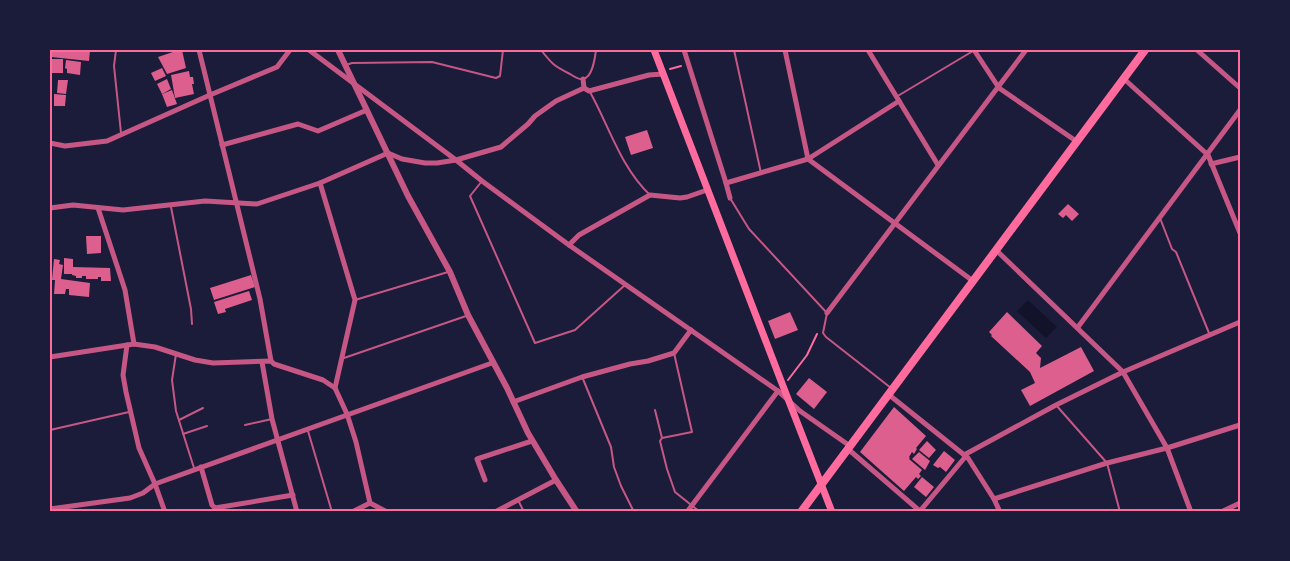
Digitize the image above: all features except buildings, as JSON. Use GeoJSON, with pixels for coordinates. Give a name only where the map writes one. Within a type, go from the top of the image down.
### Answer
{"type":"FeatureCollection","features":[{"type":"Feature","properties":{"kind":"highway"},"geometry":{"type":"LineString","coordinates":[[801,512],[1145,50]]}},
{"type":"Feature","properties":{"kind":"main road"},"geometry":{"type":"LineString","coordinates":[[654,50],[666,72],[707,190],[832,512]]}},
{"type":"Feature","properties":{"kind":"street"},"geometry":{"type":"LineString","coordinates":[[199,50],[260,298],[271,361],[323,380],[334,388],[356,442],[370,502],[387,512]]}},
{"type":"Feature","properties":{"kind":"street"},"geometry":{"type":"LineString","coordinates":[[50,143],[65,146],[107,141],[277,67],[290,50]]}},
{"type":"Feature","properties":{"kind":"street"},"geometry":{"type":"LineString","coordinates":[[309,50],[482,181],[778,391],[800,411],[849,447],[921,511],[965,456],[1056,405],[1123,372],[1240,322]]}},
{"type":"Feature","properties":{"kind":"street"},"geometry":{"type":"LineString","coordinates":[[338,50],[408,196],[450,272],[468,315],[532,441],[577,512]]}},
{"type":"Feature","properties":{"kind":"street"},"geometry":{"type":"LineString","coordinates":[[684,50],[730,198]]}},
{"type":"Feature","properties":{"kind":"street"},"geometry":{"type":"LineString","coordinates":[[784,50],[808,159],[974,281]]}},
{"type":"Feature","properties":{"kind":"street"},"geometry":{"type":"LineString","coordinates":[[868,50],[939,165]]}},
{"type":"Feature","properties":{"kind":"street"},"geometry":{"type":"LineString","coordinates":[[975,50],[999,88],[1076,141]]}},
{"type":"Feature","properties":{"kind":"street"},"geometry":{"type":"LineString","coordinates":[[827,313],[1026,50]]}},
{"type":"Feature","properties":{"kind":"street"},"geometry":{"type":"LineString","coordinates":[[1197,50],[1240,88]]}},
{"type":"Feature","properties":{"kind":"street"},"geometry":{"type":"LineString","coordinates":[[50,208],[73,205],[123,210],[205,201],[257,204],[320,183],[388,153],[402,159],[437,163],[501,147],[535,116],[556,101],[587,90],[666,72]]}},
{"type":"Feature","properties":{"kind":"street"},"geometry":{"type":"LineString","coordinates":[[1123,78],[1208,155],[1240,233]]}},
{"type":"Feature","properties":{"kind":"street"},"geometry":{"type":"LineString","coordinates":[[583,79],[587,90]]}},
{"type":"Feature","properties":{"kind":"street"},"geometry":{"type":"LineString","coordinates":[[726,183],[808,159],[898,99]]}},
{"type":"Feature","properties":{"kind":"street"},"geometry":{"type":"LineString","coordinates":[[222,145],[298,124],[318,130],[368,110]]}},
{"type":"Feature","properties":{"kind":"street"},"geometry":{"type":"LineString","coordinates":[[1078,327],[1240,110]]}},
{"type":"Feature","properties":{"kind":"street"},"geometry":{"type":"LineString","coordinates":[[1211,164],[1240,157]]}},
{"type":"Feature","properties":{"kind":"street"},"geometry":{"type":"LineString","coordinates":[[320,183],[356,300],[334,388]]}},
{"type":"Feature","properties":{"kind":"street"},"geometry":{"type":"LineString","coordinates":[[569,244],[579,235],[650,195],[680,198],[707,190]]}},
{"type":"Feature","properties":{"kind":"street"},"geometry":{"type":"LineString","coordinates":[[98,208],[125,290],[134,344]]}},
{"type":"Feature","properties":{"kind":"street"},"geometry":{"type":"LineString","coordinates":[[996,250],[1123,372],[1167,448],[1191,512]]}},
{"type":"Feature","properties":{"kind":"street"},"geometry":{"type":"LineString","coordinates":[[513,402],[582,377],[674,353],[690,330]]}},
{"type":"Feature","properties":{"kind":"street"},"geometry":{"type":"LineString","coordinates":[[50,357],[134,344],[155,347],[195,360],[213,363],[271,361]]}},
{"type":"Feature","properties":{"kind":"street"},"geometry":{"type":"LineString","coordinates":[[126,345],[123,375],[130,412],[139,448],[165,512]]}},
{"type":"Feature","properties":{"kind":"street"},"geometry":{"type":"LineString","coordinates":[[262,362],[272,419],[297,512]]}},
{"type":"Feature","properties":{"kind":"street"},"geometry":{"type":"LineString","coordinates":[[50,509],[130,498],[143,493],[155,484],[492,363]]}},
{"type":"Feature","properties":{"kind":"street"},"geometry":{"type":"LineString","coordinates":[[687,512],[778,391]]}},
{"type":"Feature","properties":{"kind":"street"},"geometry":{"type":"LineString","coordinates":[[890,392],[965,456],[994,499],[1000,512]]}},
{"type":"Feature","properties":{"kind":"street"},"geometry":{"type":"LineString","coordinates":[[994,499],[1107,463],[1167,448],[1240,425]]}},
{"type":"Feature","properties":{"kind":"street"},"geometry":{"type":"LineString","coordinates":[[485,480],[477,459],[532,441]]}},
{"type":"Feature","properties":{"kind":"street"},"geometry":{"type":"LineString","coordinates":[[198,469],[216,510],[293,495]]}},
{"type":"Feature","properties":{"kind":"street"},"geometry":{"type":"LineString","coordinates":[[495,512],[556,480]]}},
{"type":"Feature","properties":{"kind":"street"},"geometry":{"type":"LineString","coordinates":[[352,512],[370,502]]}},
{"type":"Feature","properties":{"kind":"street"},"geometry":{"type":"LineString","coordinates":[[1221,512],[1240,503]]}},
{"type":"Feature","properties":{"kind":"lane"},"geometry":{"type":"LineString","coordinates":[[116,50],[114,66],[121,135]]}},
{"type":"Feature","properties":{"kind":"lane"},"geometry":{"type":"LineString","coordinates":[[346,65],[432,62],[496,78],[500,76],[503,50]]}},
{"type":"Feature","properties":{"kind":"lane"},"geometry":{"type":"LineString","coordinates":[[541,50],[554,66],[576,78],[583,79],[587,77],[594,65],[596,50]]}},
{"type":"Feature","properties":{"kind":"lane"},"geometry":{"type":"LineString","coordinates":[[734,50],[762,173]]}},
{"type":"Feature","properties":{"kind":"lane"},"geometry":{"type":"LineString","coordinates":[[898,99],[975,50]]}},
{"type":"Feature","properties":{"kind":"lane"},"geometry":{"type":"LineString","coordinates":[[587,90],[621,154],[643,189],[650,195]]}},
{"type":"Feature","properties":{"kind":"lane"},"geometry":{"type":"LineString","coordinates":[[482,181],[470,196],[535,343],[575,330],[626,285]]}},
{"type":"Feature","properties":{"kind":"lane"},"geometry":{"type":"LineString","coordinates":[[730,198],[749,229],[827,313],[823,333],[826,337],[890,392]]}},
{"type":"Feature","properties":{"kind":"lane"},"geometry":{"type":"LineString","coordinates":[[170,204],[192,324]]}},
{"type":"Feature","properties":{"kind":"lane"},"geometry":{"type":"LineString","coordinates":[[1160,218],[1210,335]]}},
{"type":"Feature","properties":{"kind":"lane"},"geometry":{"type":"LineString","coordinates":[[356,300],[450,272]]}},
{"type":"Feature","properties":{"kind":"lane"},"geometry":{"type":"LineString","coordinates":[[341,359],[468,315]]}},
{"type":"Feature","properties":{"kind":"lane"},"geometry":{"type":"LineString","coordinates":[[662,438],[692,432],[674,353]]}},
{"type":"Feature","properties":{"kind":"lane"},"geometry":{"type":"LineString","coordinates":[[176,354],[172,381],[176,411],[198,469]]}},
{"type":"Feature","properties":{"kind":"lane"},"geometry":{"type":"LineString","coordinates":[[582,377],[611,447],[614,467],[621,486],[634,512]]}},
{"type":"Feature","properties":{"kind":"lane"},"geometry":{"type":"LineString","coordinates":[[1056,405],[1107,463],[1120,512]]}},
{"type":"Feature","properties":{"kind":"lane"},"geometry":{"type":"LineString","coordinates":[[179,420],[203,408]]}},
{"type":"Feature","properties":{"kind":"lane"},"geometry":{"type":"LineString","coordinates":[[655,410],[662,438],[660,441],[675,492],[700,512]]}},
{"type":"Feature","properties":{"kind":"lane"},"geometry":{"type":"LineString","coordinates":[[50,430],[130,412]]}},
{"type":"Feature","properties":{"kind":"lane"},"geometry":{"type":"LineString","coordinates":[[245,425],[272,419]]}},
{"type":"Feature","properties":{"kind":"lane"},"geometry":{"type":"LineString","coordinates":[[183,434],[207,426]]}},
{"type":"Feature","properties":{"kind":"lane"},"geometry":{"type":"LineString","coordinates":[[308,429],[332,512]]}},
{"type":"Feature","properties":{"kind":"lane"},"geometry":{"type":"LineString","coordinates":[[517,500],[524,512]]}},
{"type":"Feature","properties":{"kind":"path"},"geometry":{"type":"LineString","coordinates":[[666,72],[684,65]]}},
{"type":"Feature","properties":{"kind":"shaded area"},"geometry":{"type":"Polygon","coordinates":[[[1028,300],[1057,327],[1046,338],[1017,311],[1028,300]]]}}]}
